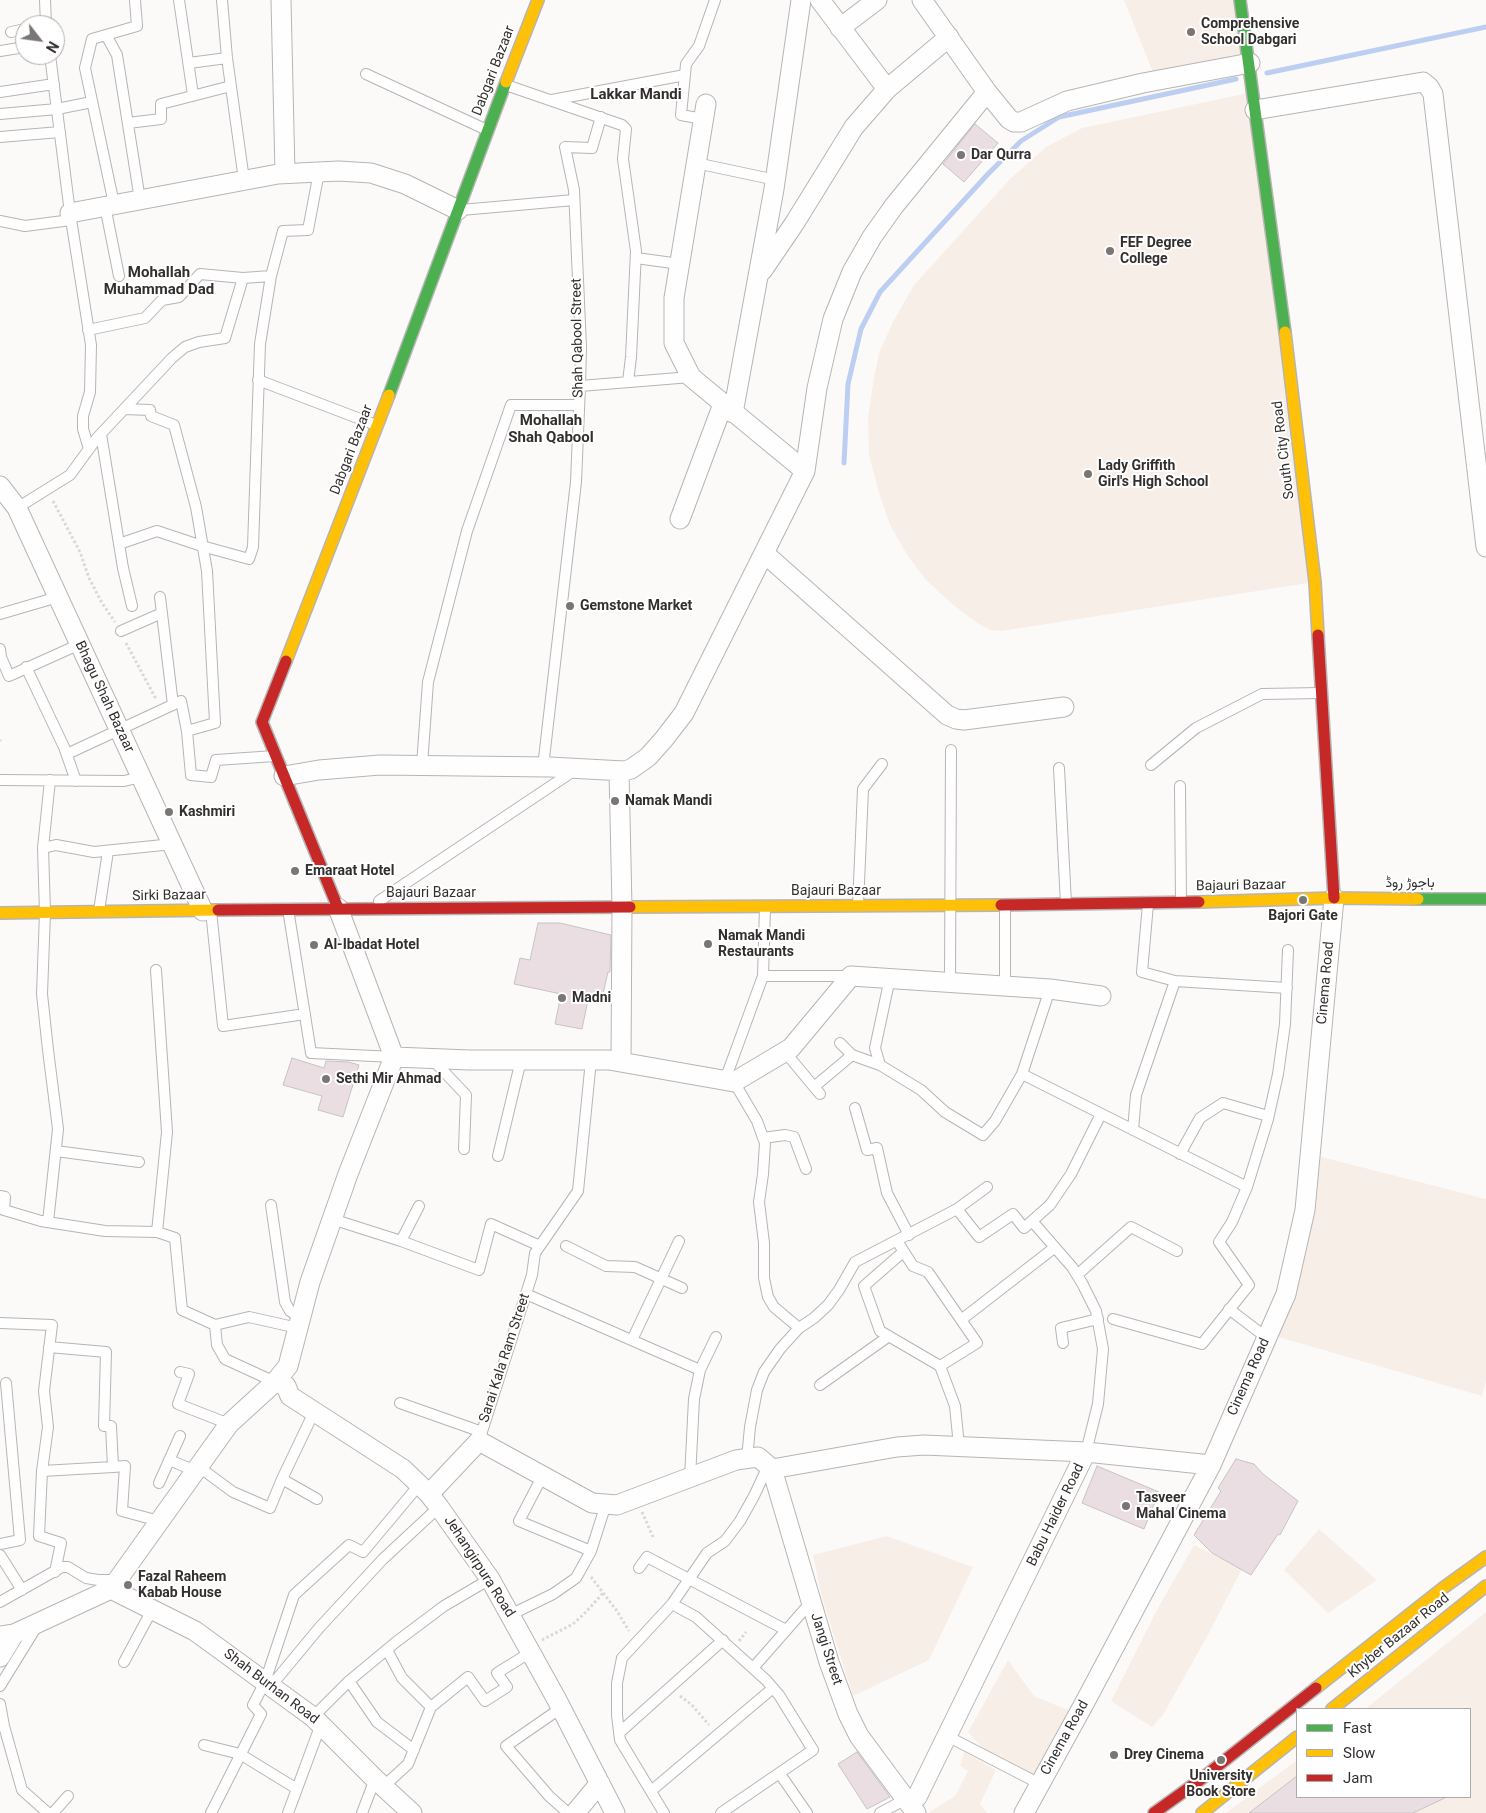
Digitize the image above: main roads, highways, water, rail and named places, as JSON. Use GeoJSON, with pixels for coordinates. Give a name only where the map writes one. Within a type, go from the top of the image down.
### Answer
{"type":"FeatureCollection","features":[{"type":"Feature","properties":{"kind":"main road","name":"Dabgari Bazaar"},"geometry":{"type":"LineString","coordinates":[[338,908],[262,722],[378,425],[538,0]]}},
{"type":"Feature","properties":{"kind":"main road","name":"South City Road"},"geometry":{"type":"LineString","coordinates":[[1240,0],[1284,321],[1315,582],[1334,898]]}},
{"type":"Feature","properties":{"kind":"main road","name":"باجوڑ روڈ"},"geometry":{"type":"LineString","coordinates":[[1334,898],[1486,899]]}},
{"type":"Feature","properties":{"kind":"main road","name":"Bajauri Bazaar"},"geometry":{"type":"LineString","coordinates":[[338,908],[1066,905],[1334,898]]}},
{"type":"Feature","properties":{"kind":"main road","name":"Sirki Bazaar"},"geometry":{"type":"LineString","coordinates":[[0,913],[338,908]]}},
{"type":"Feature","properties":{"kind":"main road"},"geometry":{"type":"LineString","coordinates":[[1302,1708],[1402,1637],[1443,1588],[1486,1557]]}},
{"type":"Feature","properties":{"kind":"main road","name":"Khyber Bazaar Road"},"geometry":{"type":"LineString","coordinates":[[1333,1708],[1402,1637],[1486,1586]]}},
{"type":"Feature","properties":{"kind":"main road"},"geometry":{"type":"LineString","coordinates":[[1154,1813],[1296,1712]]}},
{"type":"Feature","properties":{"kind":"main road"},"geometry":{"type":"LineString","coordinates":[[1202,1813],[1296,1738]]}},
{"type":"Feature","properties":{"kind":"waterway"},"geometry":{"type":"LineString","coordinates":[[1267,73],[1486,27]]}},
{"type":"Feature","properties":{"kind":"waterway"},"geometry":{"type":"LineString","coordinates":[[844,463],[848,384],[861,329],[880,292],[988,174],[1021,141],[1059,117],[1236,79]]}},
{"type":"Feature","properties":{"kind":"place","name":"Comprehensive School Dabgari"},"geometry":{"type":"Point","coordinates":[1191,32]}},
{"type":"Feature","properties":{"kind":"place","name":"Dar Qurra"},"geometry":{"type":"Point","coordinates":[961,155]}},
{"type":"Feature","properties":{"kind":"place","name":"FEF Degree College"},"geometry":{"type":"Point","coordinates":[1110,251]}},
{"type":"Feature","properties":{"kind":"place","name":"Lady Griffith Girl's High School"},"geometry":{"type":"Point","coordinates":[1088,474]}},
{"type":"Feature","properties":{"kind":"place","name":"Gemstone Market"},"geometry":{"type":"Point","coordinates":[570,606]}},
{"type":"Feature","properties":{"kind":"place","name":"Namak Mandi"},"geometry":{"type":"Point","coordinates":[615,801]}},
{"type":"Feature","properties":{"kind":"place","name":"Kashmiri"},"geometry":{"type":"Point","coordinates":[169,812]}},
{"type":"Feature","properties":{"kind":"place","name":"Emaraat Hotel"},"geometry":{"type":"Point","coordinates":[295,871]}},
{"type":"Feature","properties":{"kind":"place","name":"Bajori Gate"},"geometry":{"type":"Point","coordinates":[1303,900]}},
{"type":"Feature","properties":{"kind":"place","name":"Namak Mandi Restaurants"},"geometry":{"type":"Point","coordinates":[708,944]}},
{"type":"Feature","properties":{"kind":"place","name":"Al-Ibadat Hotel"},"geometry":{"type":"Point","coordinates":[314,945]}},
{"type":"Feature","properties":{"kind":"place","name":"Madni"},"geometry":{"type":"Point","coordinates":[562,998]}},
{"type":"Feature","properties":{"kind":"place","name":"Sethi Mir Ahmad"},"geometry":{"type":"Point","coordinates":[326,1079]}},
{"type":"Feature","properties":{"kind":"place","name":"Tasveer Mahal Cinema"},"geometry":{"type":"Point","coordinates":[1126,1506]}},
{"type":"Feature","properties":{"kind":"place","name":"Fazal Raheem Kabab House"},"geometry":{"type":"Point","coordinates":[128,1585]}},
{"type":"Feature","properties":{"kind":"place","name":"Drey Cinema"},"geometry":{"type":"Point","coordinates":[1114,1755]}},
{"type":"Feature","properties":{"kind":"place","name":"University Book Store"},"geometry":{"type":"Point","coordinates":[1221,1760]}},
{"type":"Feature","properties":{"kind":"district","name":"Lakkar Mandi"},"geometry":{"type":"Point","coordinates":[636,95]}},
{"type":"Feature","properties":{"kind":"district","name":"Mohallah Muhammad Dad"},"geometry":{"type":"Point","coordinates":[159,282]}},
{"type":"Feature","properties":{"kind":"district","name":"Mohallah Shah Qabool"},"geometry":{"type":"Point","coordinates":[551,430]}}]}
